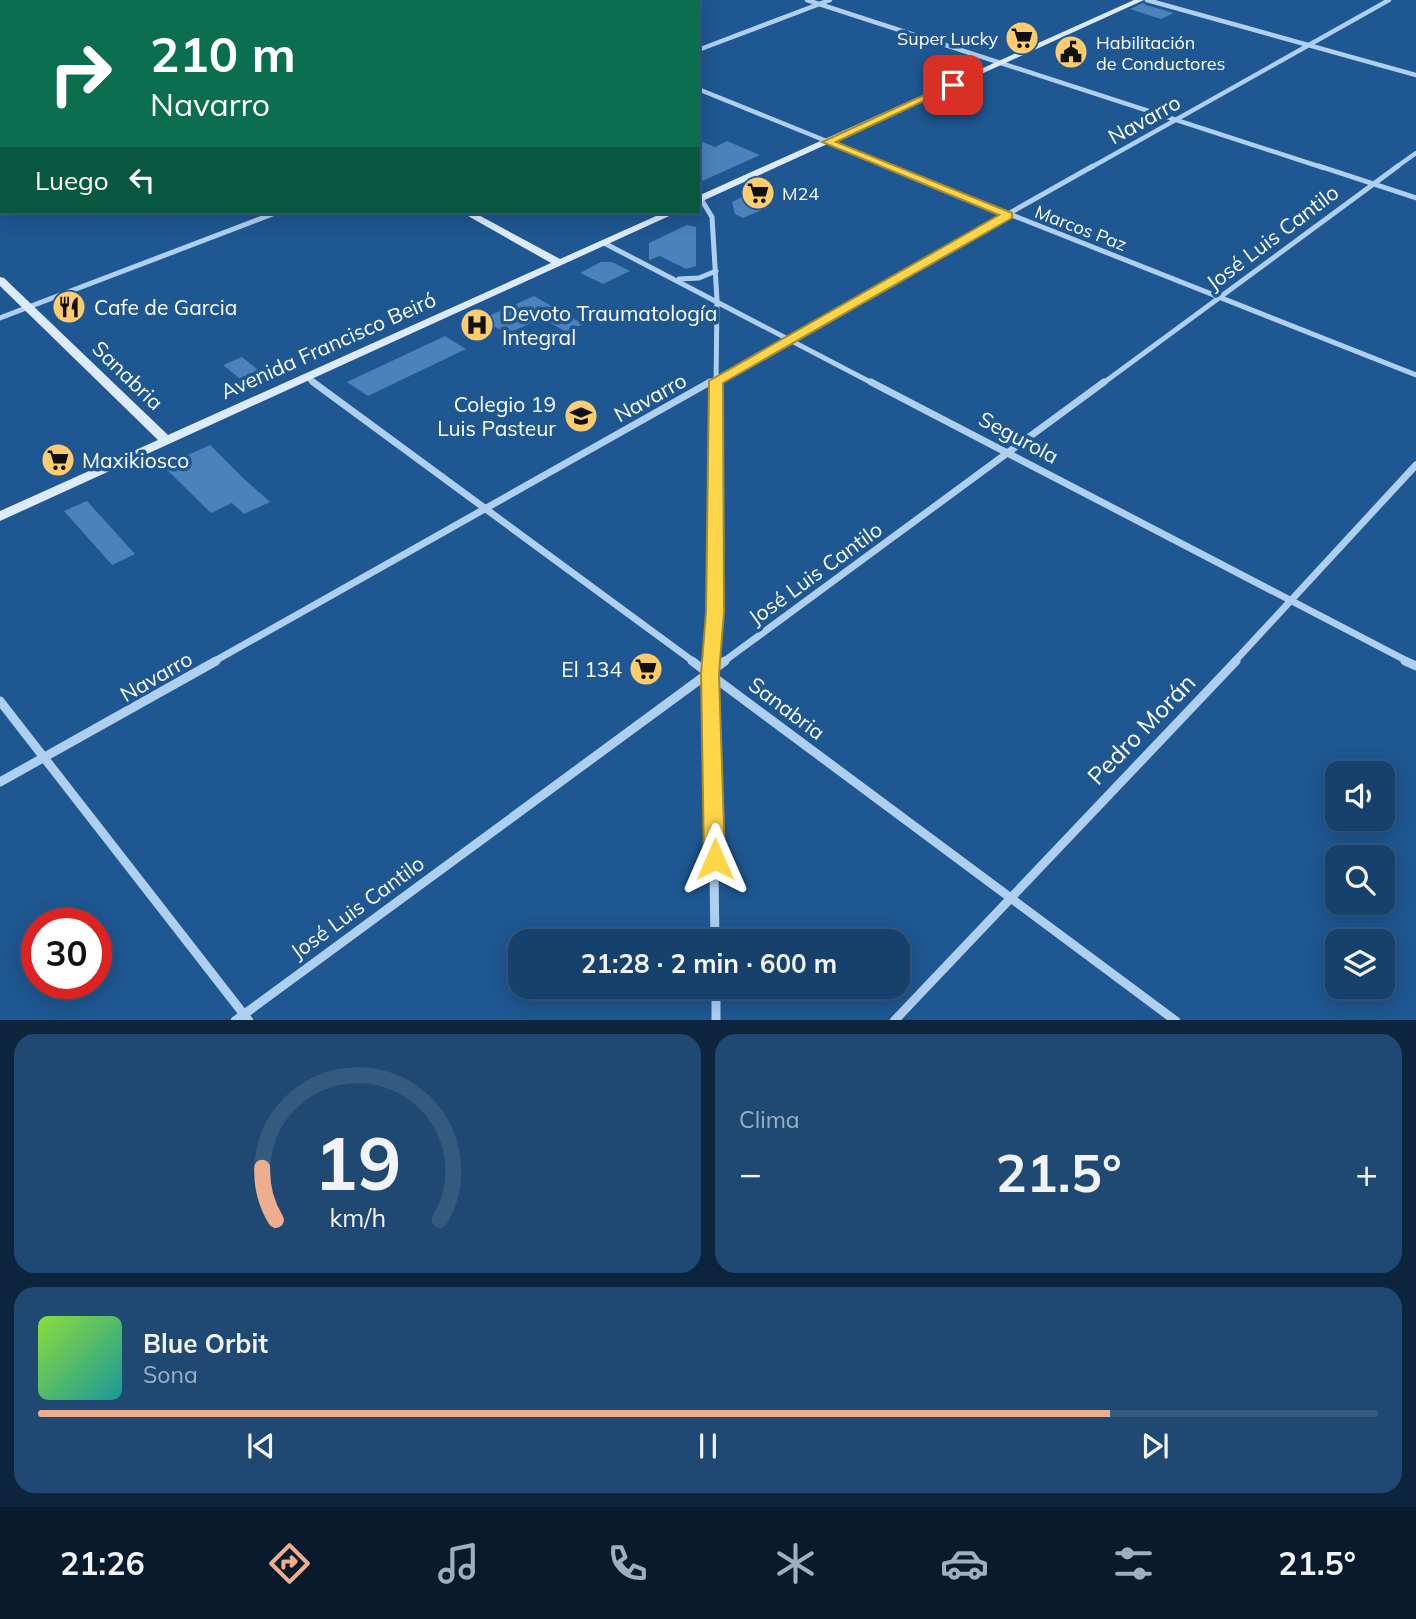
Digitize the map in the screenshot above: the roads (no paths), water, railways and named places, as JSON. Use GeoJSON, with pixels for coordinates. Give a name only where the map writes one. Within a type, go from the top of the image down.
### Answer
{"type":"FeatureCollection","features":[{"type":"Feature","properties":{"kind":"main road"},"geometry":{"type":"LineString","coordinates":[[700,200],[1140,0]]}},
{"type":"Feature","properties":{"kind":"main road"},"geometry":{"type":"LineString","coordinates":[[470,214],[559,263]]}},
{"type":"Feature","properties":{"kind":"main road","name":"Avenida Francisco Beiró"},"geometry":{"type":"LineString","coordinates":[[0,516],[669,214]]}},
{"type":"Feature","properties":{"kind":"main road","name":"Sanabria"},"geometry":{"type":"LineString","coordinates":[[0,280],[167,441]]}},
{"type":"Feature","properties":{"kind":"street"},"geometry":{"type":"LineString","coordinates":[[807,0],[1416,198]]}},
{"type":"Feature","properties":{"kind":"street"},"geometry":{"type":"LineString","coordinates":[[700,49],[830,0]]}},
{"type":"Feature","properties":{"kind":"street"},"geometry":{"type":"LineString","coordinates":[[1147,0],[1416,75]]}},
{"type":"Feature","properties":{"kind":"street","name":"Navarro"},"geometry":{"type":"LineString","coordinates":[[0,782],[1389,0]]}},
{"type":"Feature","properties":{"kind":"street","name":"Marcos Paz"},"geometry":{"type":"LineString","coordinates":[[700,90],[1008,215],[1416,375]]}},
{"type":"Feature","properties":{"kind":"street","name":"José Luis Cantilo"},"geometry":{"type":"LineString","coordinates":[[243,1018],[1416,153]]}},
{"type":"Feature","properties":{"kind":"street"},"geometry":{"type":"LineString","coordinates":[[700,201],[712,217],[717,300],[715,612],[710,674],[714,750],[715,929]]}},
{"type":"Feature","properties":{"kind":"street"},"geometry":{"type":"LineString","coordinates":[[0,318],[273,214]]}},
{"type":"Feature","properties":{"kind":"street","name":"Segurola"},"geometry":{"type":"LineString","coordinates":[[604,243],[1416,666]]}},
{"type":"Feature","properties":{"kind":"street"},"geometry":{"type":"LineString","coordinates":[[675,279],[699,278],[716,271]]}},
{"type":"Feature","properties":{"kind":"street","name":"Sanabria"},"geometry":{"type":"LineString","coordinates":[[306,377],[487,508],[1176,1020]]}},
{"type":"Feature","properties":{"kind":"street","name":"Pedro Morán"},"geometry":{"type":"LineString","coordinates":[[894,1020],[1292,601],[1416,465]]}},
{"type":"Feature","properties":{"kind":"street"},"geometry":{"type":"LineString","coordinates":[[0,701],[243,1018]]}},
{"type":"Feature","properties":{"kind":"street"},"geometry":{"type":"LineString","coordinates":[[716,999],[716,1020]]}},
{"type":"Feature","properties":{"kind":"lane"},"geometry":{"type":"LineString","coordinates":[[1013,47],[1028,51]]}},
{"type":"Feature","properties":{"kind":"lane"},"geometry":{"type":"LineString","coordinates":[[968,51],[975,48]]}},
{"type":"Feature","properties":{"kind":"place","name":"Super Lucky"},"geometry":{"type":"Point","coordinates":[1022,38]}},
{"type":"Feature","properties":{"kind":"place","name":"Habilitación de Conductores"},"geometry":{"type":"Point","coordinates":[1071,52]}},
{"type":"Feature","properties":{"kind":"place","name":"M24"},"geometry":{"type":"Point","coordinates":[758,193]}},
{"type":"Feature","properties":{"kind":"place","name":"Cafe de Garcia"},"geometry":{"type":"Point","coordinates":[69,307]}},
{"type":"Feature","properties":{"kind":"place","name":"Devoto Traumatología Integral"},"geometry":{"type":"Point","coordinates":[477,325]}},
{"type":"Feature","properties":{"kind":"place","name":"Colegio 19 Luis Pasteur"},"geometry":{"type":"Point","coordinates":[581,416]}},
{"type":"Feature","properties":{"kind":"place","name":"Maxikiosco"},"geometry":{"type":"Point","coordinates":[58,460]}},
{"type":"Feature","properties":{"kind":"place","name":"El 134"},"geometry":{"type":"Point","coordinates":[646,669]}}]}
